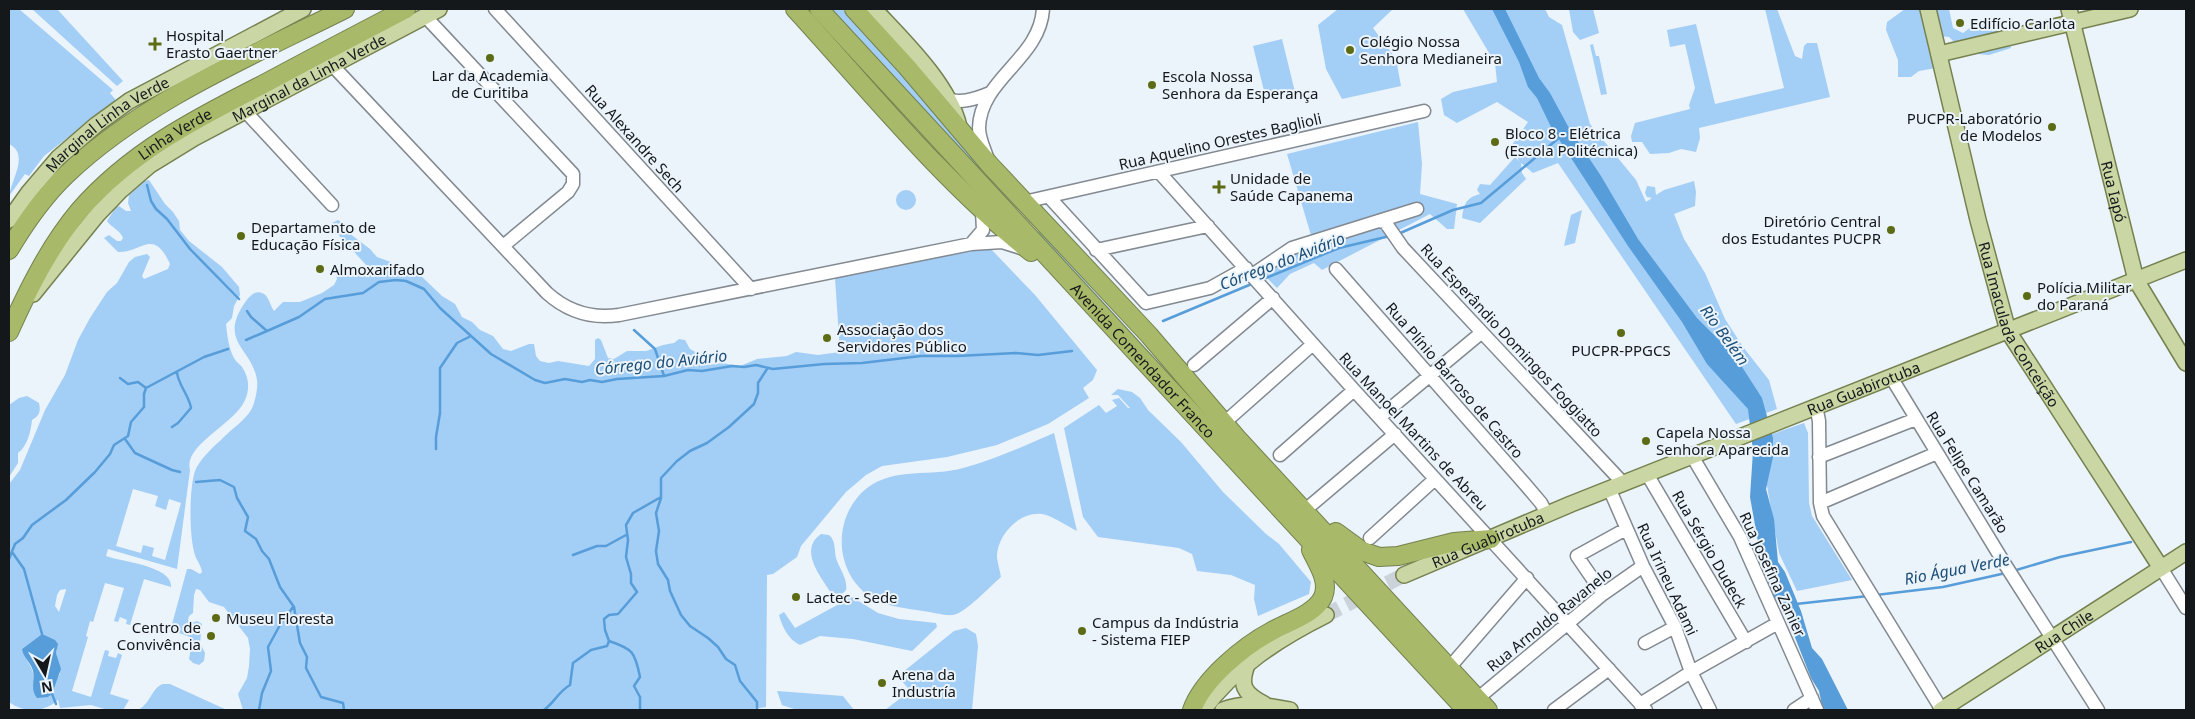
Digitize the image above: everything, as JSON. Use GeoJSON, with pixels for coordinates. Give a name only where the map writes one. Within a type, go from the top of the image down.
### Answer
{"type":"FeatureCollection","features":[{"type":"Feature","properties":{"kind":"highway","name":"Linha Verde"},"geometry":{"type":"LineString","coordinates":[[9,250],[29,218],[51,191],[80,162],[110,138],[202,82],[345,9]]}},
{"type":"Feature","properties":{"kind":"highway","name":"Linha Verde"},"geometry":{"type":"LineString","coordinates":[[12,326],[41,268],[64,231],[97,191],[134,159],[189,123],[406,9]]}},
{"type":"Feature","properties":{"kind":"highway"},"geometry":{"type":"LineString","coordinates":[[795,9],[905,131],[982,211],[1030,251],[1067,277]]}},
{"type":"Feature","properties":{"kind":"highway","name":"Avenida Comendador Franco"},"geometry":{"type":"LineString","coordinates":[[819,9],[1067,277],[1449,668],[1477,706]]}},
{"type":"Feature","properties":{"kind":"highway","name":"Avenida Comendador Franco"},"geometry":{"type":"LineString","coordinates":[[854,9],[989,164],[1157,344],[1306,521],[1477,706]]}},
{"type":"Feature","properties":{"kind":"highway"},"geometry":{"type":"LineString","coordinates":[[911,109],[941,155],[948,176]]}},
{"type":"Feature","properties":{"kind":"highway"},"geometry":{"type":"LineString","coordinates":[[1306,521],[1333,530],[1362,552],[1378,557],[1403,555],[1454,542],[1491,539]]}},
{"type":"Feature","properties":{"kind":"highway"},"geometry":{"type":"LineString","coordinates":[[1192,710],[1201,693],[1236,656],[1262,636],[1305,614],[1323,596],[1324,580],[1306,521]]}},
{"type":"Feature","properties":{"kind":"main road","name":"Marginal Linha Verde"},"geometry":{"type":"LineString","coordinates":[[9,220],[29,192],[58,158],[96,125],[129,101],[303,9]]}},
{"type":"Feature","properties":{"kind":"main road","name":"Marginal da Linha Verde"},"geometry":{"type":"LineString","coordinates":[[12,326],[67,250],[108,203],[131,181],[165,155],[439,9]]}},
{"type":"Feature","properties":{"kind":"main road","name":"Avenida Comendador Franco"},"geometry":{"type":"LineString","coordinates":[[874,9],[914,52],[949,100],[956,113],[961,133]]}},
{"type":"Feature","properties":{"kind":"main road","name":"Rua Imaculada Conceição"},"geometry":{"type":"LineString","coordinates":[[1928,9],[1976,211],[2008,331],[2161,568]]}},
{"type":"Feature","properties":{"kind":"main road"},"geometry":{"type":"LineString","coordinates":[[1939,54],[2071,16],[2130,9]]}},
{"type":"Feature","properties":{"kind":"main road","name":"Rua Iapó"},"geometry":{"type":"LineString","coordinates":[[2071,16],[2136,280],[2186,363]]}},
{"type":"Feature","properties":{"kind":"main road","name":"Rua Guabirotuba"},"geometry":{"type":"LineString","coordinates":[[1404,575],[1616,486],[2186,260]]}},
{"type":"Feature","properties":{"kind":"main road","name":"Rua Chile"},"geometry":{"type":"LineString","coordinates":[[1942,710],[2186,552]]}},
{"type":"Feature","properties":{"kind":"main road"},"geometry":{"type":"LineString","coordinates":[[1203,710],[1224,684],[1248,662],[1282,639],[1326,615]]}},
{"type":"Feature","properties":{"kind":"main road"},"geometry":{"type":"LineString","coordinates":[[1248,662],[1243,680],[1245,690],[1249,696],[1268,706]]}},
{"type":"Feature","properties":{"kind":"main road"},"geometry":{"type":"LineString","coordinates":[[1223,710],[1240,705],[1268,706],[1290,710]]}},
{"type":"Feature","properties":{"kind":"street","name":"Rua Alexandre Sech"},"geometry":{"type":"LineString","coordinates":[[495,9],[751,289]]}},
{"type":"Feature","properties":{"kind":"street"},"geometry":{"type":"LineString","coordinates":[[989,164],[979,128],[983,107],[990,93],[1030,46],[1042,20],[1043,9]]}},
{"type":"Feature","properties":{"kind":"street"},"geometry":{"type":"LineString","coordinates":[[425,16],[570,169],[574,180],[568,192],[503,246]]}},
{"type":"Feature","properties":{"kind":"street"},"geometry":{"type":"LineString","coordinates":[[332,65],[554,299],[572,310],[592,316],[619,315],[971,244],[1002,242],[1030,251]]}},
{"type":"Feature","properties":{"kind":"street"},"geometry":{"type":"LineString","coordinates":[[929,94],[961,102],[974,100],[990,93]]}},
{"type":"Feature","properties":{"kind":"street"},"geometry":{"type":"LineString","coordinates":[[245,111],[332,204]]}},
{"type":"Feature","properties":{"kind":"street","name":"Rua Aquelino Orestes Baglioli"},"geometry":{"type":"LineString","coordinates":[[1024,202],[1424,111]]}},
{"type":"Feature","properties":{"kind":"street","name":"Rua Manoel Martins de Abreu"},"geometry":{"type":"LineString","coordinates":[[1159,172],[1354,390],[1643,707]]}},
{"type":"Feature","properties":{"kind":"street"},"geometry":{"type":"LineString","coordinates":[[1049,197],[1146,303],[1210,288],[1251,273],[1292,248],[1417,209]]}},
{"type":"Feature","properties":{"kind":"street"},"geometry":{"type":"LineString","coordinates":[[971,244],[983,230],[982,211]]}},
{"type":"Feature","properties":{"kind":"street","name":"Rua Esperândio Domingos Foggiatto"},"geometry":{"type":"LineString","coordinates":[[1378,221],[1385,222],[1393,235],[1616,486]]}},
{"type":"Feature","properties":{"kind":"street"},"geometry":{"type":"LineString","coordinates":[[1096,250],[1208,226]]}},
{"type":"Feature","properties":{"kind":"street","name":"Rua Plínio Barroso de Castro"},"geometry":{"type":"LineString","coordinates":[[1336,269],[1524,483],[1541,503],[1547,514]]}},
{"type":"Feature","properties":{"kind":"street"},"geometry":{"type":"LineString","coordinates":[[1194,365],[1271,296]]}},
{"type":"Feature","properties":{"kind":"street"},"geometry":{"type":"LineString","coordinates":[[1380,417],[1481,333]]}},
{"type":"Feature","properties":{"kind":"street"},"geometry":{"type":"LineString","coordinates":[[1224,423],[1313,344]]}},
{"type":"Feature","properties":{"kind":"street","name":"Rua Felipe Camarão"},"geometry":{"type":"LineString","coordinates":[[1891,377],[2006,566],[2098,710]]}},
{"type":"Feature","properties":{"kind":"street"},"geometry":{"type":"LineString","coordinates":[[1280,455],[1354,390]]}},
{"type":"Feature","properties":{"kind":"street"},"geometry":{"type":"LineString","coordinates":[[1816,406],[1819,421],[1820,503],[1823,516],[1942,710]]}},
{"type":"Feature","properties":{"kind":"street"},"geometry":{"type":"LineString","coordinates":[[1819,457],[1916,419]]}},
{"type":"Feature","properties":{"kind":"street"},"geometry":{"type":"LineString","coordinates":[[1306,521],[1395,434]]}},
{"type":"Feature","properties":{"kind":"street"},"geometry":{"type":"LineString","coordinates":[[1820,503],[1937,452]]}},
{"type":"Feature","properties":{"kind":"street","name":"Rua Josefina Zanier"},"geometry":{"type":"LineString","coordinates":[[1692,456],[1740,537],[1817,710]]}},
{"type":"Feature","properties":{"kind":"street","name":"Rua Sérgio Dudeck"},"geometry":{"type":"LineString","coordinates":[[1647,474],[1746,642]]}},
{"type":"Feature","properties":{"kind":"street"},"geometry":{"type":"LineString","coordinates":[[1370,538],[1435,479]]}},
{"type":"Feature","properties":{"kind":"street","name":"Rua Irineu Adami"},"geometry":{"type":"LineString","coordinates":[[1616,486],[1626,529],[1675,627],[1691,672],[1710,710]]}},
{"type":"Feature","properties":{"kind":"street"},"geometry":{"type":"LineString","coordinates":[[1603,594],[1577,556],[1626,529]]}},
{"type":"Feature","properties":{"kind":"street","name":"Rua Arnoldo Ravanelo"},"geometry":{"type":"LineString","coordinates":[[1477,706],[1603,594],[1643,566]]}},
{"type":"Feature","properties":{"kind":"street","name":"Rua Imaculada Conceição"},"geometry":{"type":"LineString","coordinates":[[2161,568],[2186,608]]}},
{"type":"Feature","properties":{"kind":"street"},"geometry":{"type":"LineString","coordinates":[[1449,668],[1527,578]]}},
{"type":"Feature","properties":{"kind":"street"},"geometry":{"type":"LineString","coordinates":[[1643,707],[1691,672],[1778,623]]}},
{"type":"Feature","properties":{"kind":"street"},"geometry":{"type":"LineString","coordinates":[[1645,643],[1675,627]]}},
{"type":"Feature","properties":{"kind":"street"},"geometry":{"type":"LineString","coordinates":[[1554,710],[1609,669]]}},
{"type":"Feature","properties":{"kind":"street"},"geometry":{"type":"LineString","coordinates":[[1794,710],[1812,698]]}},
{"type":"Feature","properties":{"kind":"shaded area"},"geometry":{"type":"Polygon","coordinates":[[[9,9],[19,9],[113,90],[110,93],[115,101],[44,156],[29,176],[25,174],[9,196],[19,161],[15,148],[9,144],[9,9]]]}},
{"type":"Feature","properties":{"kind":"shaded area"},"geometry":{"type":"Polygon","coordinates":[[[32,9],[57,9],[123,81],[117,86],[32,9]]]}},
{"type":"Feature","properties":{"kind":"shaded area"},"geometry":{"type":"Polygon","coordinates":[[[827,9],[845,9],[1012,201],[1006,207],[827,9]]]}},
{"type":"Feature","properties":{"kind":"shaded area"},"geometry":{"type":"Polygon","coordinates":[[[1338,9],[1393,9],[1373,28],[1396,59],[1401,86],[1342,99],[1326,69],[1318,25],[1338,9]]]}},
{"type":"Feature","properties":{"kind":"shaded area"},"geometry":{"type":"Polygon","coordinates":[[[1463,9],[1545,9],[1549,17],[1562,25],[1590,124],[1636,180],[1646,202],[1652,198],[1647,197],[1645,193],[1647,186],[1655,187],[1656,195],[1664,190],[1694,181],[1696,192],[1695,206],[1674,214],[1684,239],[1705,273],[1725,319],[1743,347],[1769,380],[1777,409],[1736,424],[1558,163],[1533,173],[1521,163],[1522,173],[1526,179],[1480,223],[1462,218],[1468,200],[1480,194],[1477,190],[1480,184],[1490,185],[1515,157],[1519,161],[1512,145],[1528,122],[1497,102],[1457,123],[1444,115],[1441,99],[1453,92],[1497,82],[1495,63],[1463,9]]]}},
{"type":"Feature","properties":{"kind":"shaded area"},"geometry":{"type":"Polygon","coordinates":[[[1492,9],[1505,9],[1539,78],[1550,93],[1569,128],[1601,176],[1638,239],[1697,318],[1735,356],[1762,398],[1773,438],[1773,457],[1766,489],[1774,519],[1778,562],[1785,572],[1801,611],[1812,648],[1822,659],[1848,710],[1823,710],[1819,691],[1811,678],[1785,612],[1766,587],[1750,497],[1753,451],[1748,409],[1707,364],[1682,322],[1628,246],[1551,127],[1537,98],[1528,87],[1519,62],[1492,9]]]}},
{"type":"Feature","properties":{"kind":"shaded area"},"geometry":{"type":"Polygon","coordinates":[[[1569,9],[1593,9],[1599,33],[1580,40],[1573,32],[1569,9]]]}},
{"type":"Feature","properties":{"kind":"shaded area"},"geometry":{"type":"Polygon","coordinates":[[[1765,9],[1777,9],[1795,56],[1802,59],[1804,46],[1807,43],[1817,43],[1830,97],[1699,128],[1700,138],[1696,152],[1681,149],[1669,153],[1650,154],[1642,142],[1632,142],[1631,136],[1635,123],[1690,109],[1689,105],[1695,88],[1685,44],[1670,47],[1667,30],[1696,24],[1715,104],[1784,88],[1765,9]]]}},
{"type":"Feature","properties":{"kind":"shaded area"},"geometry":{"type":"Polygon","coordinates":[[[1905,9],[1949,9],[1953,28],[1963,33],[1979,21],[1991,25],[1999,32],[2008,36],[2011,48],[1989,55],[1966,53],[1949,37],[1938,36],[1936,68],[1919,71],[1911,77],[1898,77],[1898,60],[1886,30],[1887,22],[1905,9]]]}},
{"type":"Feature","properties":{"kind":"shaded area"},"geometry":{"type":"Polygon","coordinates":[[[1282,39],[1295,92],[1266,99],[1253,46],[1282,39]]]}},
{"type":"Feature","properties":{"kind":"shaded area"},"geometry":{"type":"Polygon","coordinates":[[[1593,44],[1596,56],[1599,56],[1607,94],[1601,95],[1590,45],[1593,44]]]}},
{"type":"Feature","properties":{"kind":"shaded area"},"geometry":{"type":"Polygon","coordinates":[[[1418,122],[1422,164],[1420,194],[1457,204],[1454,229],[1447,229],[1430,214],[1322,270],[1314,263],[1290,274],[1277,288],[1261,272],[1313,242],[1287,154],[1418,122]]]}},
{"type":"Feature","properties":{"kind":"shaded area"},"geometry":{"type":"Polygon","coordinates":[[[149,180],[165,204],[173,212],[179,221],[180,230],[189,241],[222,267],[239,287],[240,295],[234,306],[232,318],[226,324],[228,342],[232,354],[246,375],[248,392],[239,409],[202,443],[194,452],[190,461],[177,569],[108,549],[106,556],[145,566],[164,574],[169,580],[171,587],[144,579],[130,625],[126,624],[127,620],[120,617],[118,622],[114,621],[124,588],[105,583],[93,622],[90,621],[86,636],[88,637],[72,691],[91,697],[105,650],[109,651],[108,656],[116,658],[118,653],[122,655],[110,694],[129,700],[123,710],[108,710],[91,705],[60,708],[58,700],[40,709],[27,710],[9,702],[9,484],[20,470],[45,410],[65,375],[78,340],[107,292],[117,283],[129,262],[135,257],[147,254],[150,257],[142,276],[144,279],[168,269],[170,264],[164,253],[152,244],[118,252],[104,238],[109,235],[117,241],[121,241],[122,235],[107,221],[116,207],[119,206],[126,211],[131,211],[128,203],[129,195],[144,181],[149,180]],[[133,489],[116,546],[141,553],[143,545],[154,548],[152,556],[165,560],[181,503],[169,499],[166,510],[155,506],[158,496],[133,489]],[[66,589],[60,590],[55,606],[59,612],[66,589]],[[42,634],[22,649],[33,671],[33,680],[48,697],[60,674],[56,653],[57,648],[42,634]]]}},
{"type":"Feature","properties":{"kind":"shaded area"},"geometry":{"type":"Polygon","coordinates":[[[906,190],[913,193],[916,200],[913,207],[906,210],[899,207],[896,200],[899,193],[906,190]]]}},
{"type":"Feature","properties":{"kind":"shaded area"},"geometry":{"type":"Polygon","coordinates":[[[1582,210],[1575,243],[1564,246],[1571,215],[1582,210]]]}},
{"type":"Feature","properties":{"kind":"shaded area"},"geometry":{"type":"Polygon","coordinates":[[[338,220],[343,223],[349,233],[370,249],[377,257],[391,262],[395,267],[406,268],[419,274],[442,296],[455,304],[462,317],[472,322],[480,330],[493,336],[503,349],[511,351],[534,344],[536,356],[540,361],[549,363],[558,361],[589,366],[595,359],[595,340],[598,338],[601,340],[608,358],[614,359],[627,351],[646,351],[674,343],[679,339],[685,340],[690,349],[701,355],[704,362],[708,365],[722,363],[740,366],[757,359],[787,356],[796,352],[818,355],[840,352],[835,278],[912,261],[990,248],[1035,295],[1097,370],[1093,380],[1083,388],[1089,398],[1048,424],[997,445],[947,457],[882,466],[866,475],[846,492],[801,546],[797,557],[773,574],[767,575],[766,707],[748,710],[243,710],[238,694],[247,678],[250,649],[248,638],[224,607],[209,602],[200,590],[196,589],[193,613],[189,616],[188,620],[192,623],[197,621],[202,624],[200,643],[205,653],[204,661],[199,665],[189,659],[192,641],[190,637],[171,628],[187,569],[200,574],[202,572],[195,555],[192,537],[191,501],[193,479],[195,471],[203,458],[245,418],[254,403],[257,380],[254,369],[235,335],[238,315],[251,295],[259,292],[264,294],[274,311],[283,302],[300,302],[322,293],[334,285],[337,279],[336,273],[344,266],[348,268],[352,276],[356,277],[366,271],[367,266],[334,230],[332,223],[338,220]]]}},
{"type":"Feature","properties":{"kind":"shaded area"},"geometry":{"type":"Polygon","coordinates":[[[1039,231],[1174,379],[1171,382],[1033,235],[1039,231]]]}},
{"type":"Feature","properties":{"kind":"shaded area"},"geometry":{"type":"Polygon","coordinates":[[[1118,389],[1132,392],[1140,398],[1148,410],[1181,442],[1223,492],[1266,534],[1279,544],[1311,582],[1309,594],[1258,616],[1254,599],[1255,585],[1231,575],[1197,571],[1192,554],[1179,548],[1098,537],[1083,517],[1064,428],[1099,405],[1106,413],[1117,406],[1112,400],[1119,398],[1130,408],[1118,395],[1111,395],[1118,389]]]}},
{"type":"Feature","properties":{"kind":"shaded area"},"geometry":{"type":"Polygon","coordinates":[[[27,396],[39,403],[40,411],[32,420],[28,438],[24,447],[18,453],[18,463],[9,477],[9,405],[19,398],[27,396]]]}},
{"type":"Feature","properties":{"kind":"shaded area"},"geometry":{"type":"Polygon","coordinates":[[[1804,423],[1808,433],[1809,503],[1812,516],[1852,580],[1797,591],[1779,553],[1765,475],[1764,437],[1804,423]]]}},
{"type":"Feature","properties":{"kind":"shaded area"},"geometry":{"type":"Polygon","coordinates":[[[1054,433],[1077,531],[1042,514],[1033,514],[1017,521],[1000,541],[997,558],[1001,577],[971,604],[953,615],[888,605],[875,600],[857,585],[849,572],[844,558],[843,527],[856,499],[867,488],[889,477],[951,471],[975,465],[1054,433]]]}},
{"type":"Feature","properties":{"kind":"shaded area"},"geometry":{"type":"Polygon","coordinates":[[[821,534],[829,535],[833,540],[836,558],[845,578],[846,590],[839,595],[831,593],[817,572],[811,555],[814,540],[821,534]]]}},
{"type":"Feature","properties":{"kind":"shaded area"},"geometry":{"type":"Polygon","coordinates":[[[852,597],[878,613],[899,619],[936,623],[937,627],[912,651],[853,639],[820,636],[800,645],[786,633],[779,615],[784,612],[795,628],[852,597]]]}},
{"type":"Feature","properties":{"kind":"shaded area"},"geometry":{"type":"Polygon","coordinates":[[[966,628],[976,634],[978,646],[972,710],[885,710],[910,691],[898,676],[954,631],[966,628]]]}},
{"type":"Feature","properties":{"kind":"shaded area"},"geometry":{"type":"Polygon","coordinates":[[[42,634],[55,640],[58,644],[56,653],[61,669],[52,694],[48,697],[37,698],[33,688],[33,671],[22,649],[42,634]]]}},
{"type":"Feature","properties":{"kind":"shaded area"},"geometry":{"type":"Polygon","coordinates":[[[163,684],[170,684],[227,710],[138,710],[143,707],[156,689],[163,684]]]}},
{"type":"Feature","properties":{"kind":"shaded area"},"geometry":{"type":"Polygon","coordinates":[[[777,691],[843,696],[854,710],[797,710],[782,705],[777,691]]]}},
{"type":"Feature","properties":{"kind":"waterway","name":"Córrego do Aviário"},"geometry":{"type":"LineString","coordinates":[[1398,234],[1453,210],[1481,203],[1560,137]]}},
{"type":"Feature","properties":{"kind":"waterway"},"geometry":{"type":"LineString","coordinates":[[147,185],[151,201],[156,209],[167,219],[190,249],[239,299]]}},
{"type":"Feature","properties":{"kind":"waterway","name":"Córrego do Aviário"},"geometry":{"type":"LineString","coordinates":[[1261,280],[1339,248],[1390,236]]}},
{"type":"Feature","properties":{"kind":"waterway","name":"Córrego do Aviário"},"geometry":{"type":"LineString","coordinates":[[247,311],[267,331],[299,317],[325,299],[363,293],[379,282],[406,281],[424,289],[440,308],[491,354],[535,380],[545,383],[565,379],[582,382],[590,380],[602,382],[617,379],[664,376],[688,370],[702,371],[732,366],[756,365],[773,369],[824,364],[862,363],[921,356],[1016,353],[1038,355],[1072,351]]}},
{"type":"Feature","properties":{"kind":"waterway","name":"Córrego do Aviário"},"geometry":{"type":"LineString","coordinates":[[1163,321],[1254,283]]}},
{"type":"Feature","properties":{"kind":"waterway"},"geometry":{"type":"LineString","coordinates":[[634,330],[655,349],[664,376]]}},
{"type":"Feature","properties":{"kind":"waterway"},"geometry":{"type":"LineString","coordinates":[[246,340],[267,331]]}},
{"type":"Feature","properties":{"kind":"waterway"},"geometry":{"type":"LineString","coordinates":[[436,449],[440,413],[440,368],[457,343],[469,337]]}},
{"type":"Feature","properties":{"kind":"waterway"},"geometry":{"type":"LineString","coordinates":[[9,559],[15,544],[23,538],[32,525],[66,500],[95,472],[110,454],[114,445],[128,436],[131,422],[144,407],[146,388],[204,357],[228,349]]}},
{"type":"Feature","properties":{"kind":"waterway"},"geometry":{"type":"LineString","coordinates":[[609,641],[604,619],[609,615],[618,614],[637,592],[631,583],[631,574],[626,557],[628,540],[626,525],[633,513],[661,497],[661,478],[677,461],[729,427],[754,404],[758,393],[758,383],[767,369]]}},
{"type":"Feature","properties":{"kind":"waterway"},"geometry":{"type":"LineString","coordinates":[[172,427],[191,408],[177,372]]}},
{"type":"Feature","properties":{"kind":"waterway"},"geometry":{"type":"LineString","coordinates":[[120,378],[128,384],[138,382],[146,388]]}},
{"type":"Feature","properties":{"kind":"waterway"},"geometry":{"type":"LineString","coordinates":[[125,439],[135,453],[180,472]]}},
{"type":"Feature","properties":{"kind":"waterway"},"geometry":{"type":"LineString","coordinates":[[196,482],[220,480],[234,487],[237,498],[248,517],[245,531],[256,539],[262,551],[269,559],[280,587],[294,607],[300,643],[307,657],[306,668],[321,697],[343,703],[344,710]]}},
{"type":"Feature","properties":{"kind":"waterway"},"geometry":{"type":"LineString","coordinates":[[661,498],[656,513],[659,531],[656,551],[658,564],[668,580],[670,591],[681,615],[690,626],[708,638],[718,647],[726,659],[735,665],[740,681],[757,702],[757,710]]}},
{"type":"Feature","properties":{"kind":"waterway"},"geometry":{"type":"LineString","coordinates":[[573,555],[597,546],[606,546],[626,535]]}},
{"type":"Feature","properties":{"kind":"waterway","name":"Rio Água Verde"},"geometry":{"type":"LineString","coordinates":[[2013,571],[2060,557],[2131,542]]}},
{"type":"Feature","properties":{"kind":"waterway"},"geometry":{"type":"LineString","coordinates":[[12,552],[24,569],[42,634]]}},
{"type":"Feature","properties":{"kind":"waterway","name":"Rio Água Verde"},"geometry":{"type":"LineString","coordinates":[[1876,595],[1943,587],[2006,573]]}},
{"type":"Feature","properties":{"kind":"waterway","name":"Rio Água Verde"},"geometry":{"type":"LineString","coordinates":[[1796,604],[1868,596]]}},
{"type":"Feature","properties":{"kind":"waterway"},"geometry":{"type":"LineString","coordinates":[[259,710],[262,693],[271,671],[268,647],[293,607]]}},
{"type":"Feature","properties":{"kind":"waterway"},"geometry":{"type":"LineString","coordinates":[[609,641],[628,649],[634,657],[640,677],[634,686],[640,697],[640,710]]}},
{"type":"Feature","properties":{"kind":"waterway"},"geometry":{"type":"LineString","coordinates":[[544,710],[570,685],[573,663],[591,650],[607,646],[609,641]]}},
{"type":"Feature","properties":{"kind":"waterway"},"geometry":{"type":"LineString","coordinates":[[52,694],[56,704]]}},
{"type":"Feature","properties":{"kind":"tunnel"},"geometry":{"type":"LineString","coordinates":[[1326,615],[1404,575]]}},
{"type":"Feature","properties":{"kind":"place","name":"Edifício Carlota"},"geometry":{"type":"Point","coordinates":[1960,23]}},
{"type":"Feature","properties":{"kind":"place","name":"Hospital Erasto Gaertner"},"geometry":{"type":"Point","coordinates":[155,44]}},
{"type":"Feature","properties":{"kind":"place","name":"Colégio Nossa Senhora Medianeira"},"geometry":{"type":"Point","coordinates":[1350,50]}},
{"type":"Feature","properties":{"kind":"place","name":"Lar da Academia de Curitiba"},"geometry":{"type":"Point","coordinates":[490,58]}},
{"type":"Feature","properties":{"kind":"place","name":"Escola Nossa Senhora da Esperança"},"geometry":{"type":"Point","coordinates":[1152,85]}},
{"type":"Feature","properties":{"kind":"place","name":"PUCPR-Laboratório de Modelos"},"geometry":{"type":"Point","coordinates":[2052,127]}},
{"type":"Feature","properties":{"kind":"place","name":"Bloco 8 - Elétrica (Escola Politécnica)"},"geometry":{"type":"Point","coordinates":[1495,142]}},
{"type":"Feature","properties":{"kind":"place","name":"Unidade de Saúde Capanema"},"geometry":{"type":"Point","coordinates":[1219,187]}},
{"type":"Feature","properties":{"kind":"place","name":"Diretório Central dos Estudantes PUCPR"},"geometry":{"type":"Point","coordinates":[1891,230]}},
{"type":"Feature","properties":{"kind":"place","name":"Departamento de Educação Física"},"geometry":{"type":"Point","coordinates":[241,236]}},
{"type":"Feature","properties":{"kind":"place","name":"Almoxarifado"},"geometry":{"type":"Point","coordinates":[320,269]}},
{"type":"Feature","properties":{"kind":"place","name":"Polícia Militar do Paraná"},"geometry":{"type":"Point","coordinates":[2027,296]}},
{"type":"Feature","properties":{"kind":"place","name":"PUCPR-PPGCS"},"geometry":{"type":"Point","coordinates":[1621,333]}},
{"type":"Feature","properties":{"kind":"place","name":"Associação dos Servidores Público"},"geometry":{"type":"Point","coordinates":[827,338]}},
{"type":"Feature","properties":{"kind":"place","name":"Capela Nossa Senhora Aparecida"},"geometry":{"type":"Point","coordinates":[1646,441]}},
{"type":"Feature","properties":{"kind":"place","name":"Lactec - Sede"},"geometry":{"type":"Point","coordinates":[796,597]}},
{"type":"Feature","properties":{"kind":"place","name":"Museu Floresta"},"geometry":{"type":"Point","coordinates":[216,618]}},
{"type":"Feature","properties":{"kind":"place","name":"Campus da Indústria - Sistema FIEP"},"geometry":{"type":"Point","coordinates":[1082,631]}},
{"type":"Feature","properties":{"kind":"place","name":"Centro de Convivência"},"geometry":{"type":"Point","coordinates":[211,636]}},
{"type":"Feature","properties":{"kind":"place","name":"Arena da Industría"},"geometry":{"type":"Point","coordinates":[882,683]}},
{"type":"Feature","properties":{"kind":"water label","name":"Rio Belém"},"geometry":{"type":"Point","coordinates":[1725,335]}}]}
